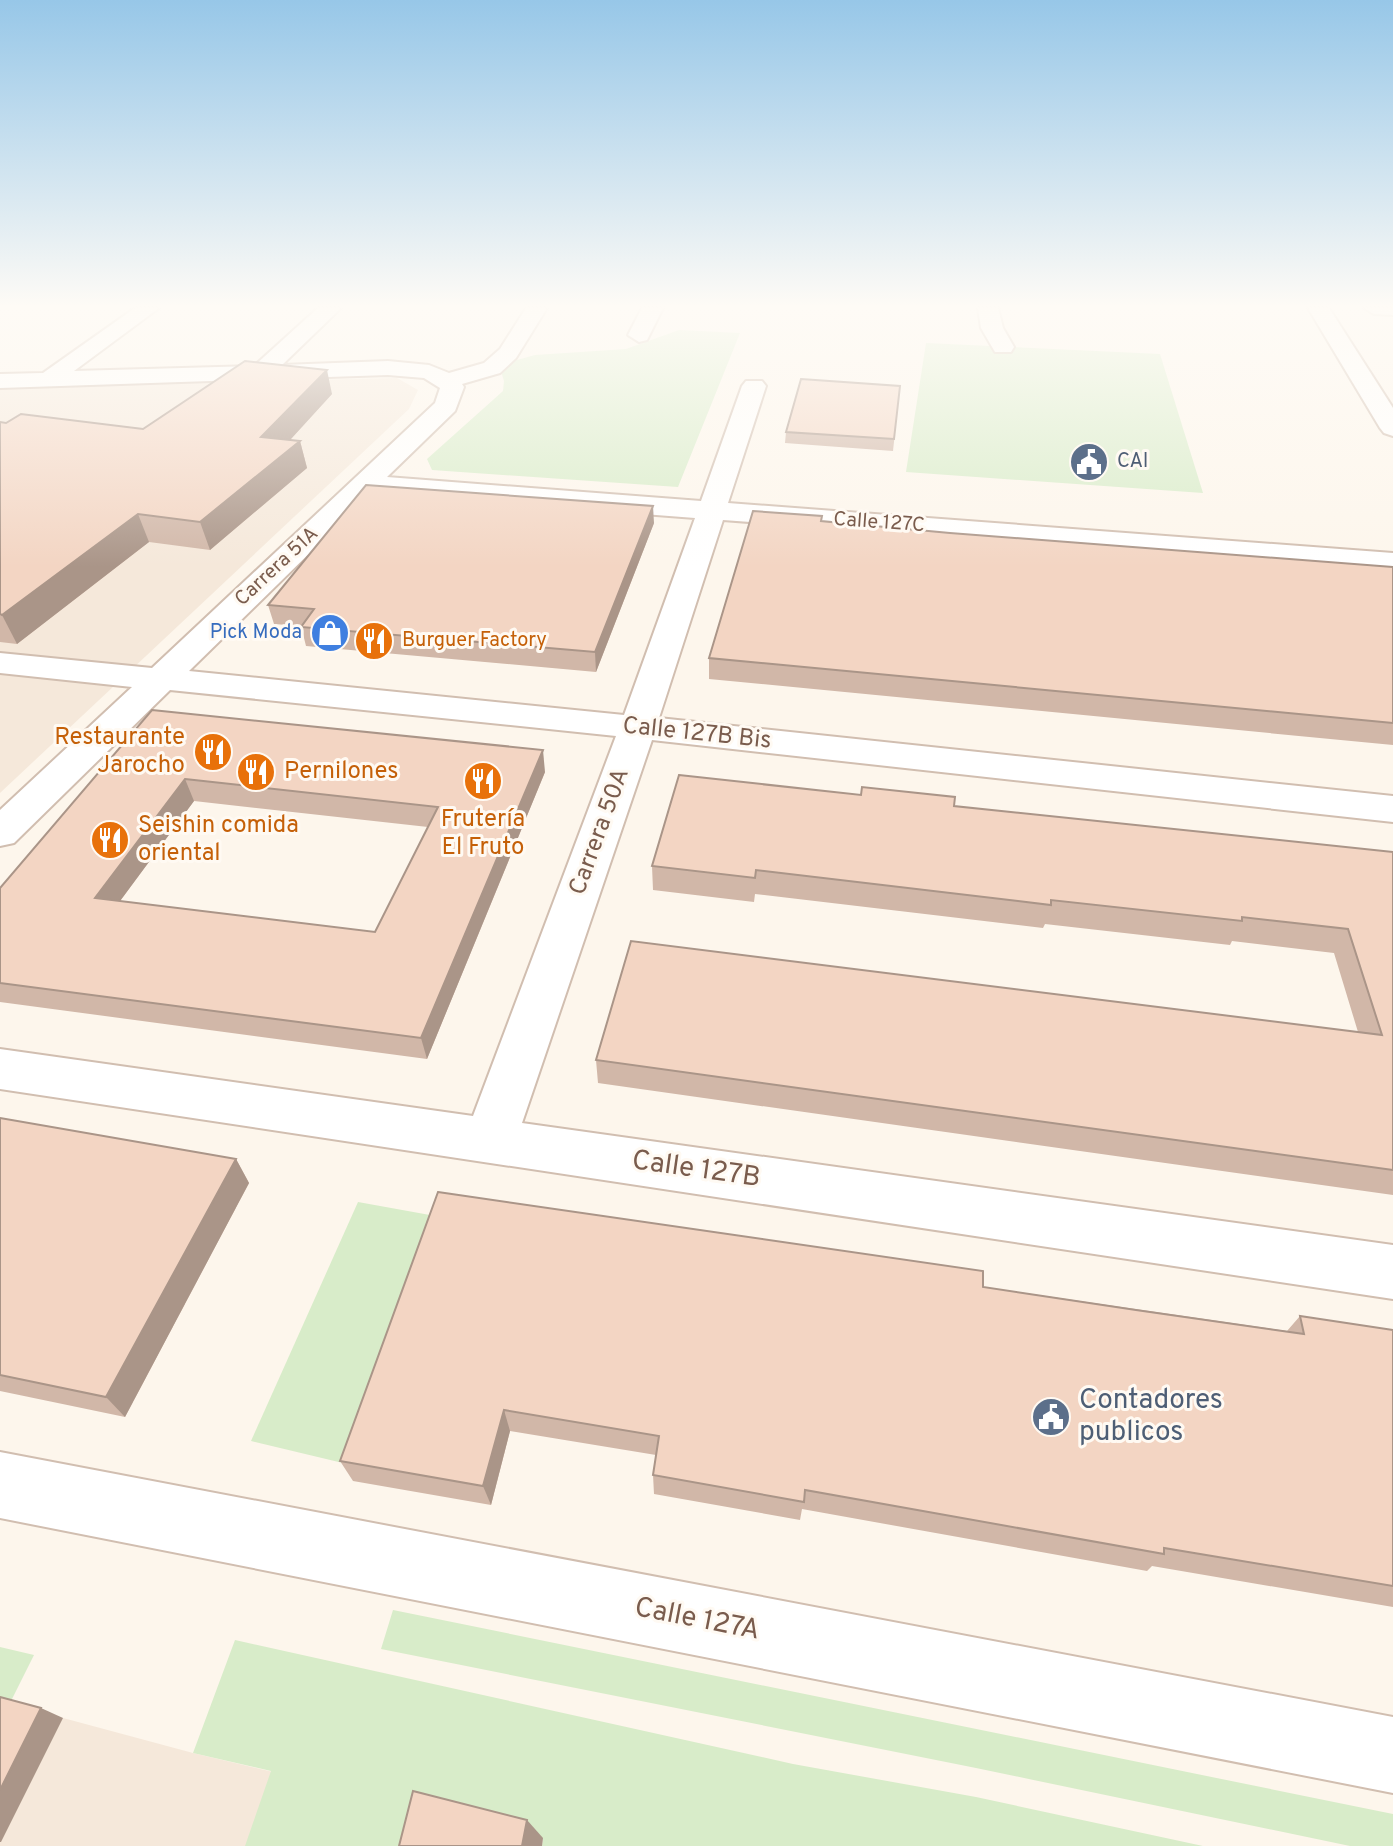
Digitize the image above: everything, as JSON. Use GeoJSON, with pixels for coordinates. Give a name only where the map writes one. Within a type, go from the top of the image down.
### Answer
{"type":"FeatureCollection","features":[{"type":"Feature","properties":{"kind":"street","name":"Carrera 51A"},"geometry":{"type":"LineString","coordinates":[[0,833],[446,406],[450,394]]}},
{"type":"Feature","properties":{"kind":"street","name":"Carrera 50A"},"geometry":{"type":"LineString","coordinates":[[490,1140],[638,727],[751,394]]}},
{"type":"Feature","properties":{"kind":"street"},"geometry":{"type":"LineString","coordinates":[[1371,394],[1393,428]]}},
{"type":"Feature","properties":{"kind":"street","name":"Calle 127C"},"geometry":{"type":"LineString","coordinates":[[365,484],[1393,562]]}},
{"type":"Feature","properties":{"kind":"street","name":"Calle 127B Bis"},"geometry":{"type":"LineString","coordinates":[[0,663],[638,727],[1393,809]]}},
{"type":"Feature","properties":{"kind":"street","name":"Calle 127B"},"geometry":{"type":"LineString","coordinates":[[0,1069],[1393,1272]]}},
{"type":"Feature","properties":{"kind":"street","name":"Calle 127A"},"geometry":{"type":"LineString","coordinates":[[0,1485],[1393,1755]]}},
{"type":"Feature","properties":{"kind":"shaded area"},"geometry":{"type":"Polygon","coordinates":[[[0,394],[416,394],[409,409],[0,793],[0,394]]]}},
{"type":"Feature","properties":{"kind":"shaded area"},"geometry":{"type":"Polygon","coordinates":[[[0,1701],[193,1753],[586,1846],[0,1846],[0,1701]]]}},
{"type":"Feature","properties":{"kind":"green space"},"geometry":{"type":"Polygon","coordinates":[[[499,394],[715,394],[678,487],[432,470],[427,459],[499,394]]]}},
{"type":"Feature","properties":{"kind":"green space"},"geometry":{"type":"Polygon","coordinates":[[[918,394],[1172,394],[1203,493],[906,472],[918,394]]]}},
{"type":"Feature","properties":{"kind":"green space"},"geometry":{"type":"Polygon","coordinates":[[[358,1202],[441,1217],[347,1464],[251,1441],[358,1202]]]}},
{"type":"Feature","properties":{"kind":"green space"},"geometry":{"type":"Polygon","coordinates":[[[393,1610],[1393,1814],[1393,1846],[1350,1846],[381,1649],[393,1610]]]}},
{"type":"Feature","properties":{"kind":"green space"},"geometry":{"type":"Polygon","coordinates":[[[235,1640],[793,1764],[976,1797],[1203,1846],[542,1846],[543,1839],[431,1846],[245,1846],[271,1771],[193,1753],[235,1640]]]}},
{"type":"Feature","properties":{"kind":"green space"},"geometry":{"type":"Polygon","coordinates":[[[0,1647],[34,1655],[10,1703],[0,1701],[0,1647]]]}},
{"type":"Feature","properties":{"kind":"building"},"geometry":{"type":"Polygon","coordinates":[[[195,394],[303,394],[261,437],[300,441],[200,522],[138,514],[0,614],[0,422],[6,423],[21,414],[143,429],[195,394]]]}},
{"type":"Feature","properties":{"kind":"building"},"geometry":{"type":"Polygon","coordinates":[[[797,394],[899,394],[894,439],[786,432],[797,394]]]}},
{"type":"Feature","properties":{"kind":"building"},"geometry":{"type":"Polygon","coordinates":[[[366,485],[653,506],[595,652],[301,627],[314,609],[268,605],[366,485]]]}},
{"type":"Feature","properties":{"kind":"building"},"geometry":{"type":"Polygon","coordinates":[[[753,511],[822,516],[821,521],[950,533],[1393,567],[1393,723],[709,658],[753,511]]]}},
{"type":"Feature","properties":{"kind":"building"},"geometry":{"type":"Polygon","coordinates":[[[152,710],[543,750],[421,1038],[0,983],[0,888],[152,710]],[[185,779],[95,898],[375,932],[438,807],[185,779]]]}},
{"type":"Feature","properties":{"kind":"building"},"geometry":{"type":"Polygon","coordinates":[[[679,775],[861,795],[862,787],[955,797],[954,806],[1393,852],[1393,1170],[596,1060],[631,941],[1382,1035],[1348,929],[1051,900],[1051,905],[756,870],[755,878],[652,866],[679,775]]]}},
{"type":"Feature","properties":{"kind":"building"},"geometry":{"type":"Polygon","coordinates":[[[0,1118],[236,1159],[106,1397],[0,1375],[0,1118]]]}},
{"type":"Feature","properties":{"kind":"building"},"geometry":{"type":"Polygon","coordinates":[[[438,1192],[983,1271],[983,1287],[1136,1310],[1304,1334],[1300,1316],[1393,1330],[1393,1586],[1164,1548],[1164,1554],[805,1490],[804,1502],[653,1475],[659,1436],[504,1410],[483,1486],[340,1461],[438,1192]]]}},
{"type":"Feature","properties":{"kind":"building"},"geometry":{"type":"Polygon","coordinates":[[[0,1697],[41,1708],[0,1790],[0,1697]]]}},
{"type":"Feature","properties":{"kind":"building"},"geometry":{"type":"Polygon","coordinates":[[[413,1791],[527,1820],[522,1846],[399,1846],[413,1791]]]}},
{"type":"Feature","properties":{"kind":"place","name":"CAI"},"geometry":{"type":"Point","coordinates":[1089,462]}},
{"type":"Feature","properties":{"kind":"place","name":"Pick Moda"},"geometry":{"type":"Point","coordinates":[330,633]}},
{"type":"Feature","properties":{"kind":"place","name":"Burguer Factory"},"geometry":{"type":"Point","coordinates":[374,641]}},
{"type":"Feature","properties":{"kind":"place","name":"Restaurante Jarocho"},"geometry":{"type":"Point","coordinates":[213,752]}},
{"type":"Feature","properties":{"kind":"place","name":"Pernilones"},"geometry":{"type":"Point","coordinates":[256,772]}},
{"type":"Feature","properties":{"kind":"place","name":"Frutería El Fruto"},"geometry":{"type":"Point","coordinates":[483,781]}},
{"type":"Feature","properties":{"kind":"place","name":"Seishin comida oriental"},"geometry":{"type":"Point","coordinates":[110,840]}},
{"type":"Feature","properties":{"kind":"place","name":"Contadores publicos"},"geometry":{"type":"Point","coordinates":[1051,1417]}}]}
